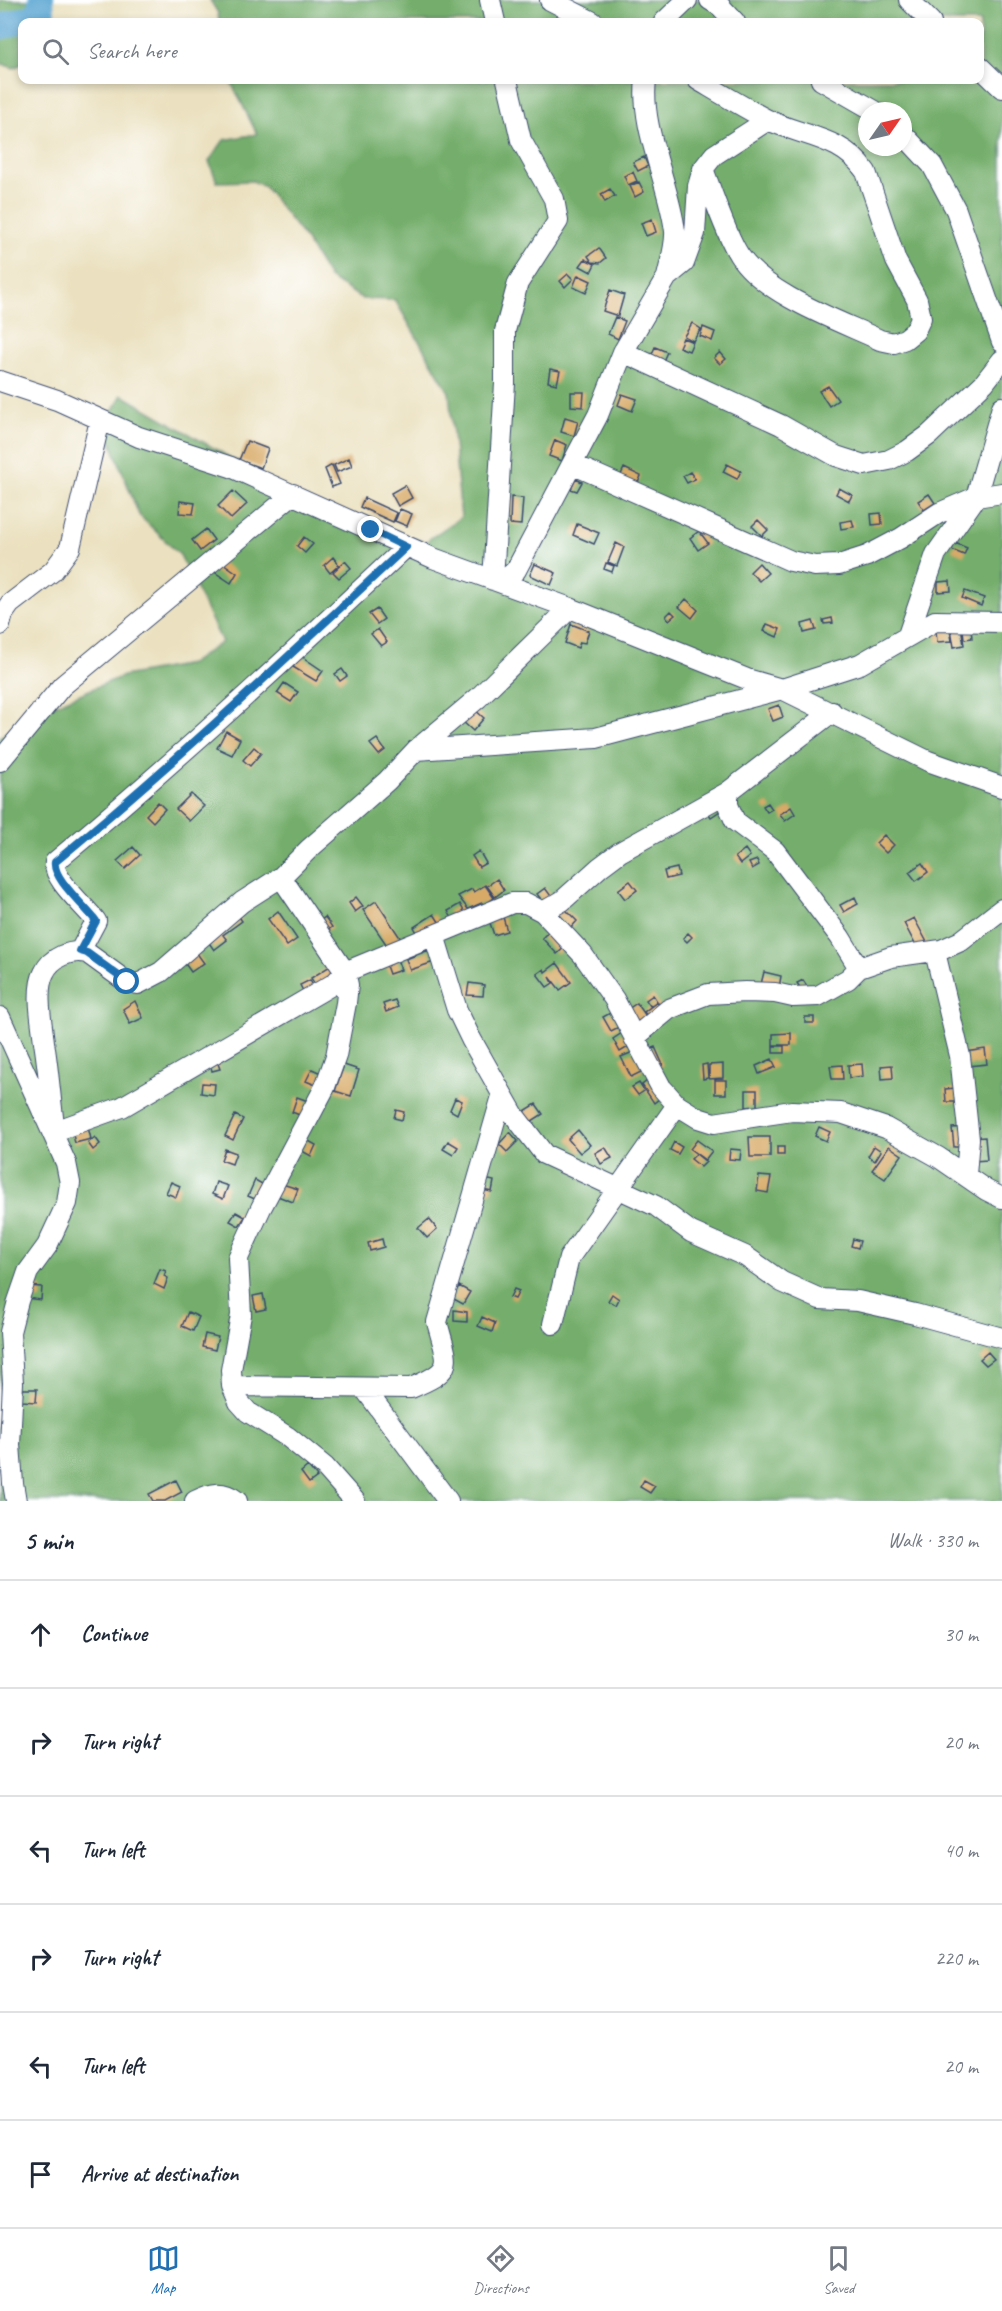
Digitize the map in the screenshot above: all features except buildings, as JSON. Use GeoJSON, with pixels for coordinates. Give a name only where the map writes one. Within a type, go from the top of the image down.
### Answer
{"type":"FeatureCollection","features":[{"type":"Feature","properties":{"kind":"street"},"geometry":{"type":"LineString","coordinates":[[490,0],[494,18]]}},
{"type":"Feature","properties":{"kind":"street"},"geometry":{"type":"LineString","coordinates":[[550,0],[585,18]]}},
{"type":"Feature","properties":{"kind":"street"},"geometry":{"type":"LineString","coordinates":[[668,18],[687,0]]}},
{"type":"Feature","properties":{"kind":"street"},"geometry":{"type":"LineString","coordinates":[[710,0],[730,18]]}},
{"type":"Feature","properties":{"kind":"street"},"geometry":{"type":"LineString","coordinates":[[909,0],[927,18]]}},
{"type":"Feature","properties":{"kind":"street"},"geometry":{"type":"LineString","coordinates":[[984,71],[1002,88]]}},
{"type":"Feature","properties":{"kind":"street"},"geometry":{"type":"LineString","coordinates":[[493,580],[505,383],[505,331],[518,283],[558,220],[554,199],[521,140],[508,84]]}},
{"type":"Feature","properties":{"kind":"street"},"geometry":{"type":"LineString","coordinates":[[493,580],[507,578],[516,570],[598,415],[623,352],[667,277],[675,234],[668,193],[652,140],[645,84]]}},
{"type":"Feature","properties":{"kind":"street"},"geometry":{"type":"LineString","coordinates":[[703,169],[738,252],[748,268],[778,291],[870,336],[894,343],[905,339],[915,331],[921,318],[917,300],[896,261],[866,172],[858,160],[844,148],[768,120],[705,84]]}},
{"type":"Feature","properties":{"kind":"street"},"geometry":{"type":"LineString","coordinates":[[827,84],[859,102]]}},
{"type":"Feature","properties":{"kind":"street"},"geometry":{"type":"LineString","coordinates":[[667,277],[684,263],[695,233],[698,186],[703,169],[714,155],[768,120]]}},
{"type":"Feature","properties":{"kind":"street"},"geometry":{"type":"LineString","coordinates":[[912,144],[932,165],[956,210],[1002,342]]}},
{"type":"Feature","properties":{"kind":"street"},"geometry":{"type":"LineString","coordinates":[[623,352],[781,425],[836,456],[864,465],[889,460],[907,451],[929,435],[984,383],[1002,360]]}},
{"type":"Feature","properties":{"kind":"street"},"geometry":{"type":"LineString","coordinates":[[0,381],[57,400],[139,437],[231,468],[294,494],[406,547],[570,608],[747,679],[782,689],[928,761],[1002,787]]}},
{"type":"Feature","properties":{"kind":"street"},"geometry":{"type":"LineString","coordinates":[[908,635],[936,554],[976,497],[1002,407]]}},
{"type":"Feature","properties":{"kind":"street"},"geometry":{"type":"LineString","coordinates":[[0,625],[3,614],[10,604],[53,571],[70,548],[100,420]]}},
{"type":"Feature","properties":{"kind":"street"},"geometry":{"type":"LineString","coordinates":[[572,464],[791,561],[815,567],[839,565],[867,556],[901,538],[939,513],[976,497],[1002,493]]}},
{"type":"Feature","properties":{"kind":"street"},"geometry":{"type":"LineString","coordinates":[[0,761],[62,686],[294,494]]}},
{"type":"Feature","properties":{"kind":"street"},"geometry":{"type":"LineString","coordinates":[[80,951],[96,921],[58,877],[54,867],[55,862],[123,806],[277,668],[406,547]]}},
{"type":"Feature","properties":{"kind":"street"},"geometry":{"type":"LineString","coordinates":[[52,1132],[53,1117],[39,1002],[43,974],[56,959],[70,952],[87,953],[127,982],[138,984],[161,972],[242,902],[281,877],[309,849],[387,781],[416,750],[478,698],[570,608]]}},
{"type":"Feature","properties":{"kind":"street"},"geometry":{"type":"LineString","coordinates":[[416,750],[596,738],[782,689],[860,664],[935,621],[1002,622]]}},
{"type":"Feature","properties":{"kind":"street"},"geometry":{"type":"LineString","coordinates":[[543,912],[562,902],[620,852],[728,792],[831,712]]}},
{"type":"Feature","properties":{"kind":"street"},"geometry":{"type":"LineString","coordinates":[[728,792],[728,805],[735,821],[775,851],[840,938],[859,968]]}},
{"type":"Feature","properties":{"kind":"street"},"geometry":{"type":"LineString","coordinates":[[281,877],[345,972],[348,985],[336,1056],[325,1087],[261,1208],[238,1258],[241,1315],[231,1370],[232,1386],[239,1402],[248,1412],[288,1437],[325,1467],[354,1501]]}},
{"type":"Feature","properties":{"kind":"street"},"geometry":{"type":"LineString","coordinates":[[52,1132],[122,1107],[335,983],[345,972],[512,903],[526,903],[543,912],[584,956],[614,999],[661,1087],[677,1105],[698,1118],[714,1123],[792,1111],[841,1113],[886,1128],[1002,1198]]}},
{"type":"Feature","properties":{"kind":"street"},"geometry":{"type":"LineString","coordinates":[[634,1038],[669,1009],[708,994],[745,992],[775,993],[794,997],[818,996],[848,979],[859,968],[891,957],[935,952],[961,941],[1002,909]]}},
{"type":"Feature","properties":{"kind":"street"},"geometry":{"type":"LineString","coordinates":[[434,935],[462,1023],[502,1096],[526,1134],[544,1154],[656,1206],[691,1232],[745,1256],[782,1282],[820,1299],[858,1301],[1002,1338]]}},
{"type":"Feature","properties":{"kind":"street"},"geometry":{"type":"LineString","coordinates":[[935,952],[960,1056],[969,1139],[966,1175]]}},
{"type":"Feature","properties":{"kind":"street"},"geometry":{"type":"LineString","coordinates":[[0,1017],[66,1163],[70,1183],[67,1203],[46,1246],[28,1272],[10,1332],[13,1383],[10,1445],[16,1501]]}},
{"type":"Feature","properties":{"kind":"street"},"geometry":{"type":"LineString","coordinates":[[232,1386],[411,1388],[435,1378],[442,1372],[447,1363],[445,1348],[436,1322],[502,1096]]}},
{"type":"Feature","properties":{"kind":"street"},"geometry":{"type":"LineString","coordinates":[[553,1324],[569,1258],[677,1105]]}},
{"type":"Feature","properties":{"kind":"street"},"geometry":{"type":"LineString","coordinates":[[364,1388],[448,1501]]}},
{"type":"Feature","properties":{"kind":"street"},"geometry":{"type":"LineString","coordinates":[[195,1501],[218,1492],[228,1494],[237,1501]]}},
{"type":"Feature","properties":{"kind":"green space"},"geometry":{"type":"Polygon","coordinates":[[[0,0],[53,0],[52,18],[18,18],[18,66],[13,68],[0,63],[0,0]]]}},
{"type":"Feature","properties":{"kind":"green space"},"geometry":{"type":"Polygon","coordinates":[[[210,0],[1002,0],[1002,1501],[0,1501],[0,737],[42,710],[123,676],[190,664],[222,642],[180,555],[139,515],[104,424],[122,395],[333,517],[425,542],[461,517],[449,392],[395,300],[363,299],[329,278],[304,237],[265,187],[253,181],[217,182],[209,161],[224,140],[257,134],[232,84],[984,84],[984,18],[219,18],[210,0]]]}},
{"type":"Feature","properties":{"kind":"waterway"},"geometry":{"type":"LineString","coordinates":[[29,18],[42,14],[41,0]]}},
{"type":"Feature","properties":{"kind":"waterway"},"geometry":{"type":"LineString","coordinates":[[0,27],[18,21]]}},
{"type":"Feature","properties":{"kind":"route"},"geometry":{"type":"LineString","coordinates":[[127,982],[87,953],[80,951],[96,921],[58,877],[54,867],[55,862],[123,806],[277,668],[406,547],[371,530]]}}]}
